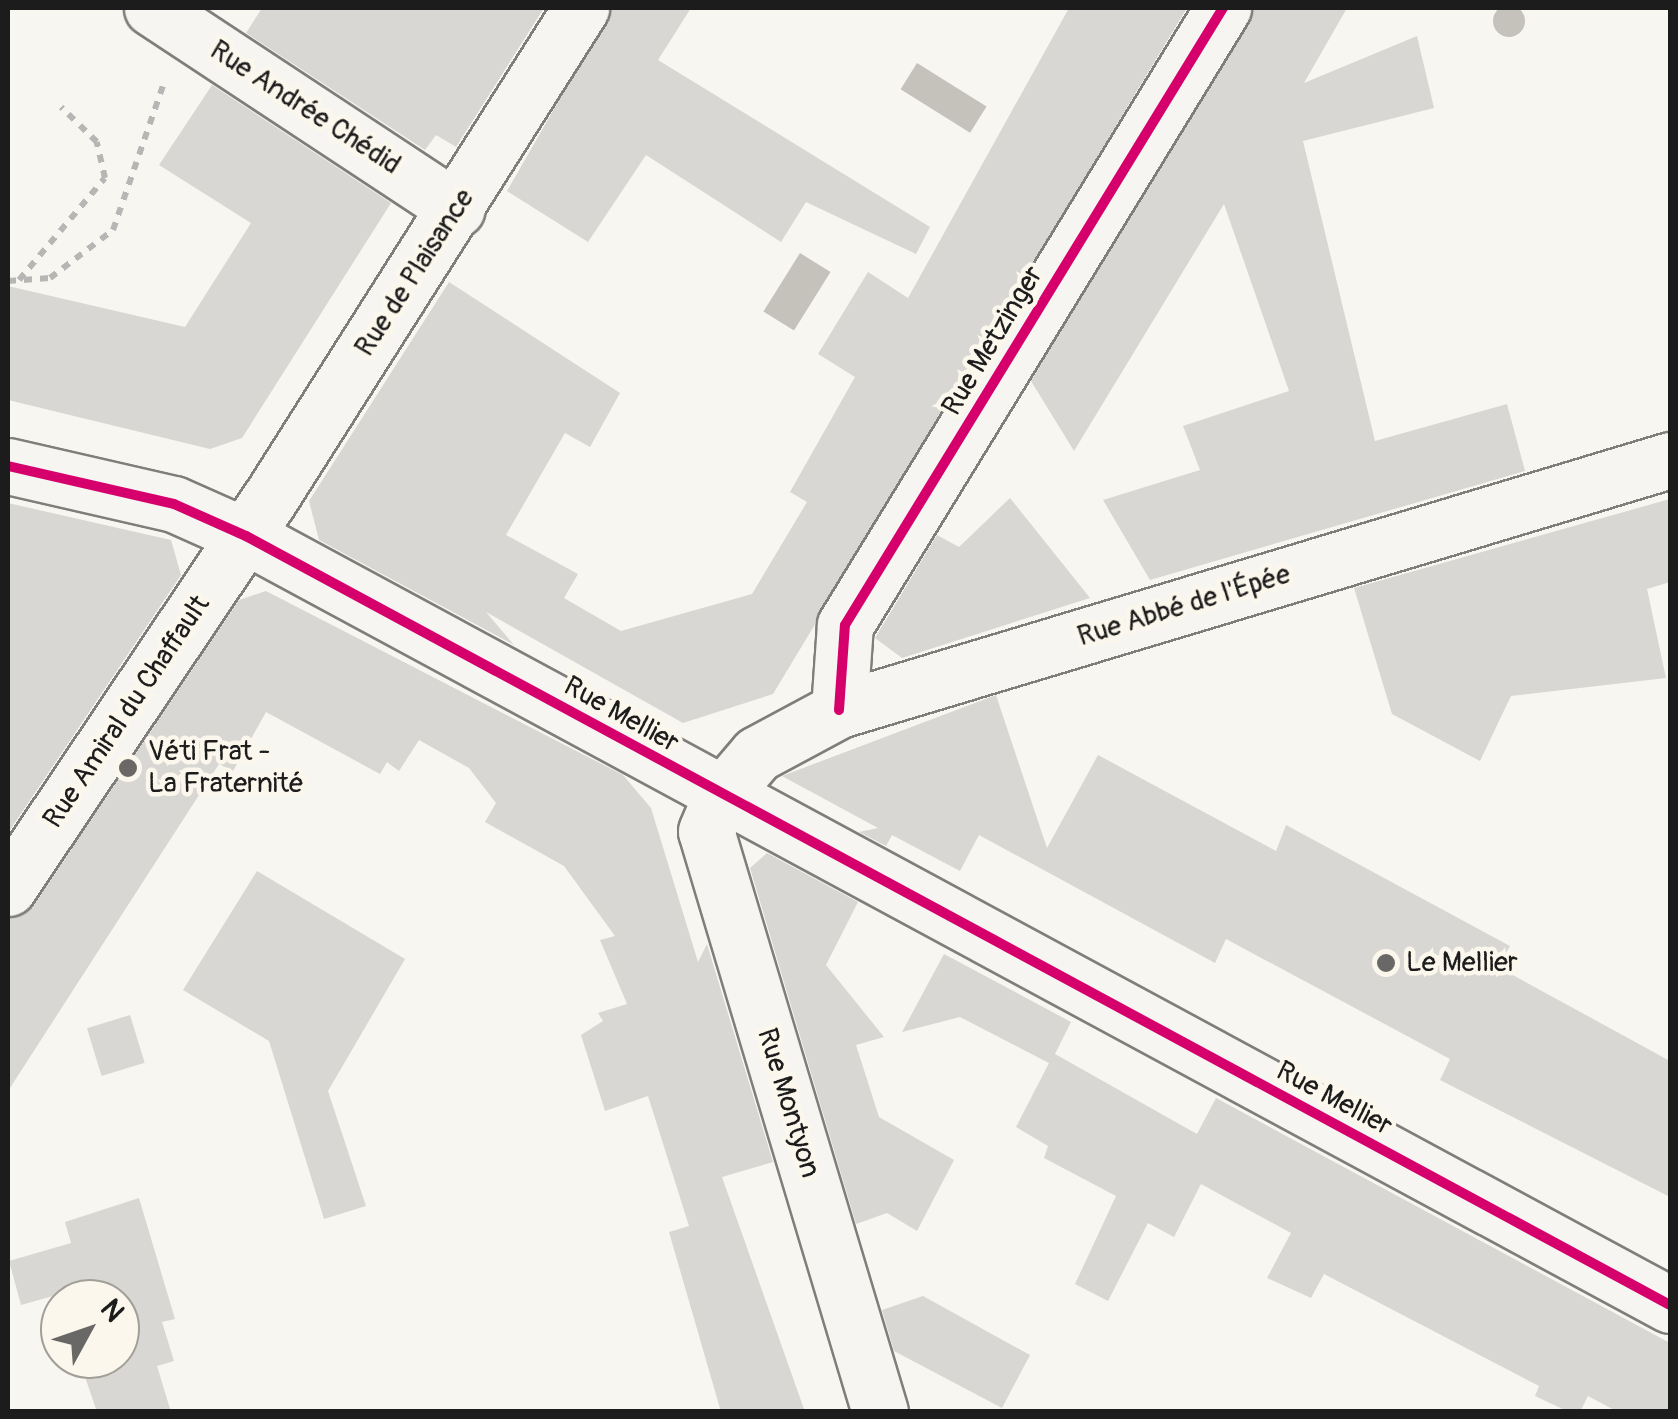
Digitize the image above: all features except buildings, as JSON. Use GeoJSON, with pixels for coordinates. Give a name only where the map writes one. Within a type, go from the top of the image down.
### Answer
{"type":"FeatureCollection","features":[{"type":"Feature","properties":{"kind":"street","name":"Rue de Plaisance"},"geometry":{"type":"LineString","coordinates":[[246,536],[581,8]]}},
{"type":"Feature","properties":{"kind":"street","name":"Rue Metzinger"},"geometry":{"type":"LineString","coordinates":[[839,710],[845,625],[1223,8]]}},
{"type":"Feature","properties":{"kind":"street","name":"Rue Andrée Chédid"},"geometry":{"type":"LineString","coordinates":[[166,17],[457,209]]}},
{"type":"Feature","properties":{"kind":"street","name":"Rue Abbé de l'Épée"},"geometry":{"type":"LineString","coordinates":[[721,796],[756,754],[839,710],[1670,460]]}},
{"type":"Feature","properties":{"kind":"street","name":"Rue Mellier"},"geometry":{"type":"LineString","coordinates":[[8,466],[174,504],[246,536],[721,796],[1670,1305]]}},
{"type":"Feature","properties":{"kind":"street","name":"Rue Amiral du Chaffault"},"geometry":{"type":"LineString","coordinates":[[8,888],[246,536]]}},
{"type":"Feature","properties":{"kind":"street","name":"Rue Montyon"},"geometry":{"type":"LineString","coordinates":[[721,796],[706,831],[880,1412]]}},
{"type":"Feature","properties":{"kind":"path"},"geometry":{"type":"LineString","coordinates":[[8,281],[50,278],[114,230],[136,184],[166,17]]}},
{"type":"Feature","properties":{"kind":"path"},"geometry":{"type":"LineString","coordinates":[[18,281],[105,178],[97,142],[61,106]]}},
{"type":"Feature","properties":{"kind":"shaded area"},"geometry":{"type":"Polygon","coordinates":[[[1509,5],[1520,10],[1525,21],[1520,32],[1509,37],[1498,32],[1493,21],[1498,10],[1509,5]]]}},
{"type":"Feature","properties":{"kind":"shaded area"},"geometry":{"type":"Polygon","coordinates":[[[917,63],[987,106],[970,133],[901,89],[917,63]]]}},
{"type":"Feature","properties":{"kind":"shaded area"},"geometry":{"type":"Polygon","coordinates":[[[800,253],[831,272],[794,331],[763,312],[800,253]]]}},
{"type":"Feature","properties":{"kind":"cycle path"},"geometry":{"type":"LineString","coordinates":[[839,710],[845,625],[1223,8]]}},
{"type":"Feature","properties":{"kind":"cycle path"},"geometry":{"type":"LineString","coordinates":[[8,466],[174,504],[246,536],[1670,1305]]}},
{"type":"Feature","properties":{"kind":"place","name":"Véti Frat - La Fraternité"},"geometry":{"type":"Point","coordinates":[128,768]}},
{"type":"Feature","properties":{"kind":"place","name":"Le Mellier"},"geometry":{"type":"Point","coordinates":[1386,963]}}]}
